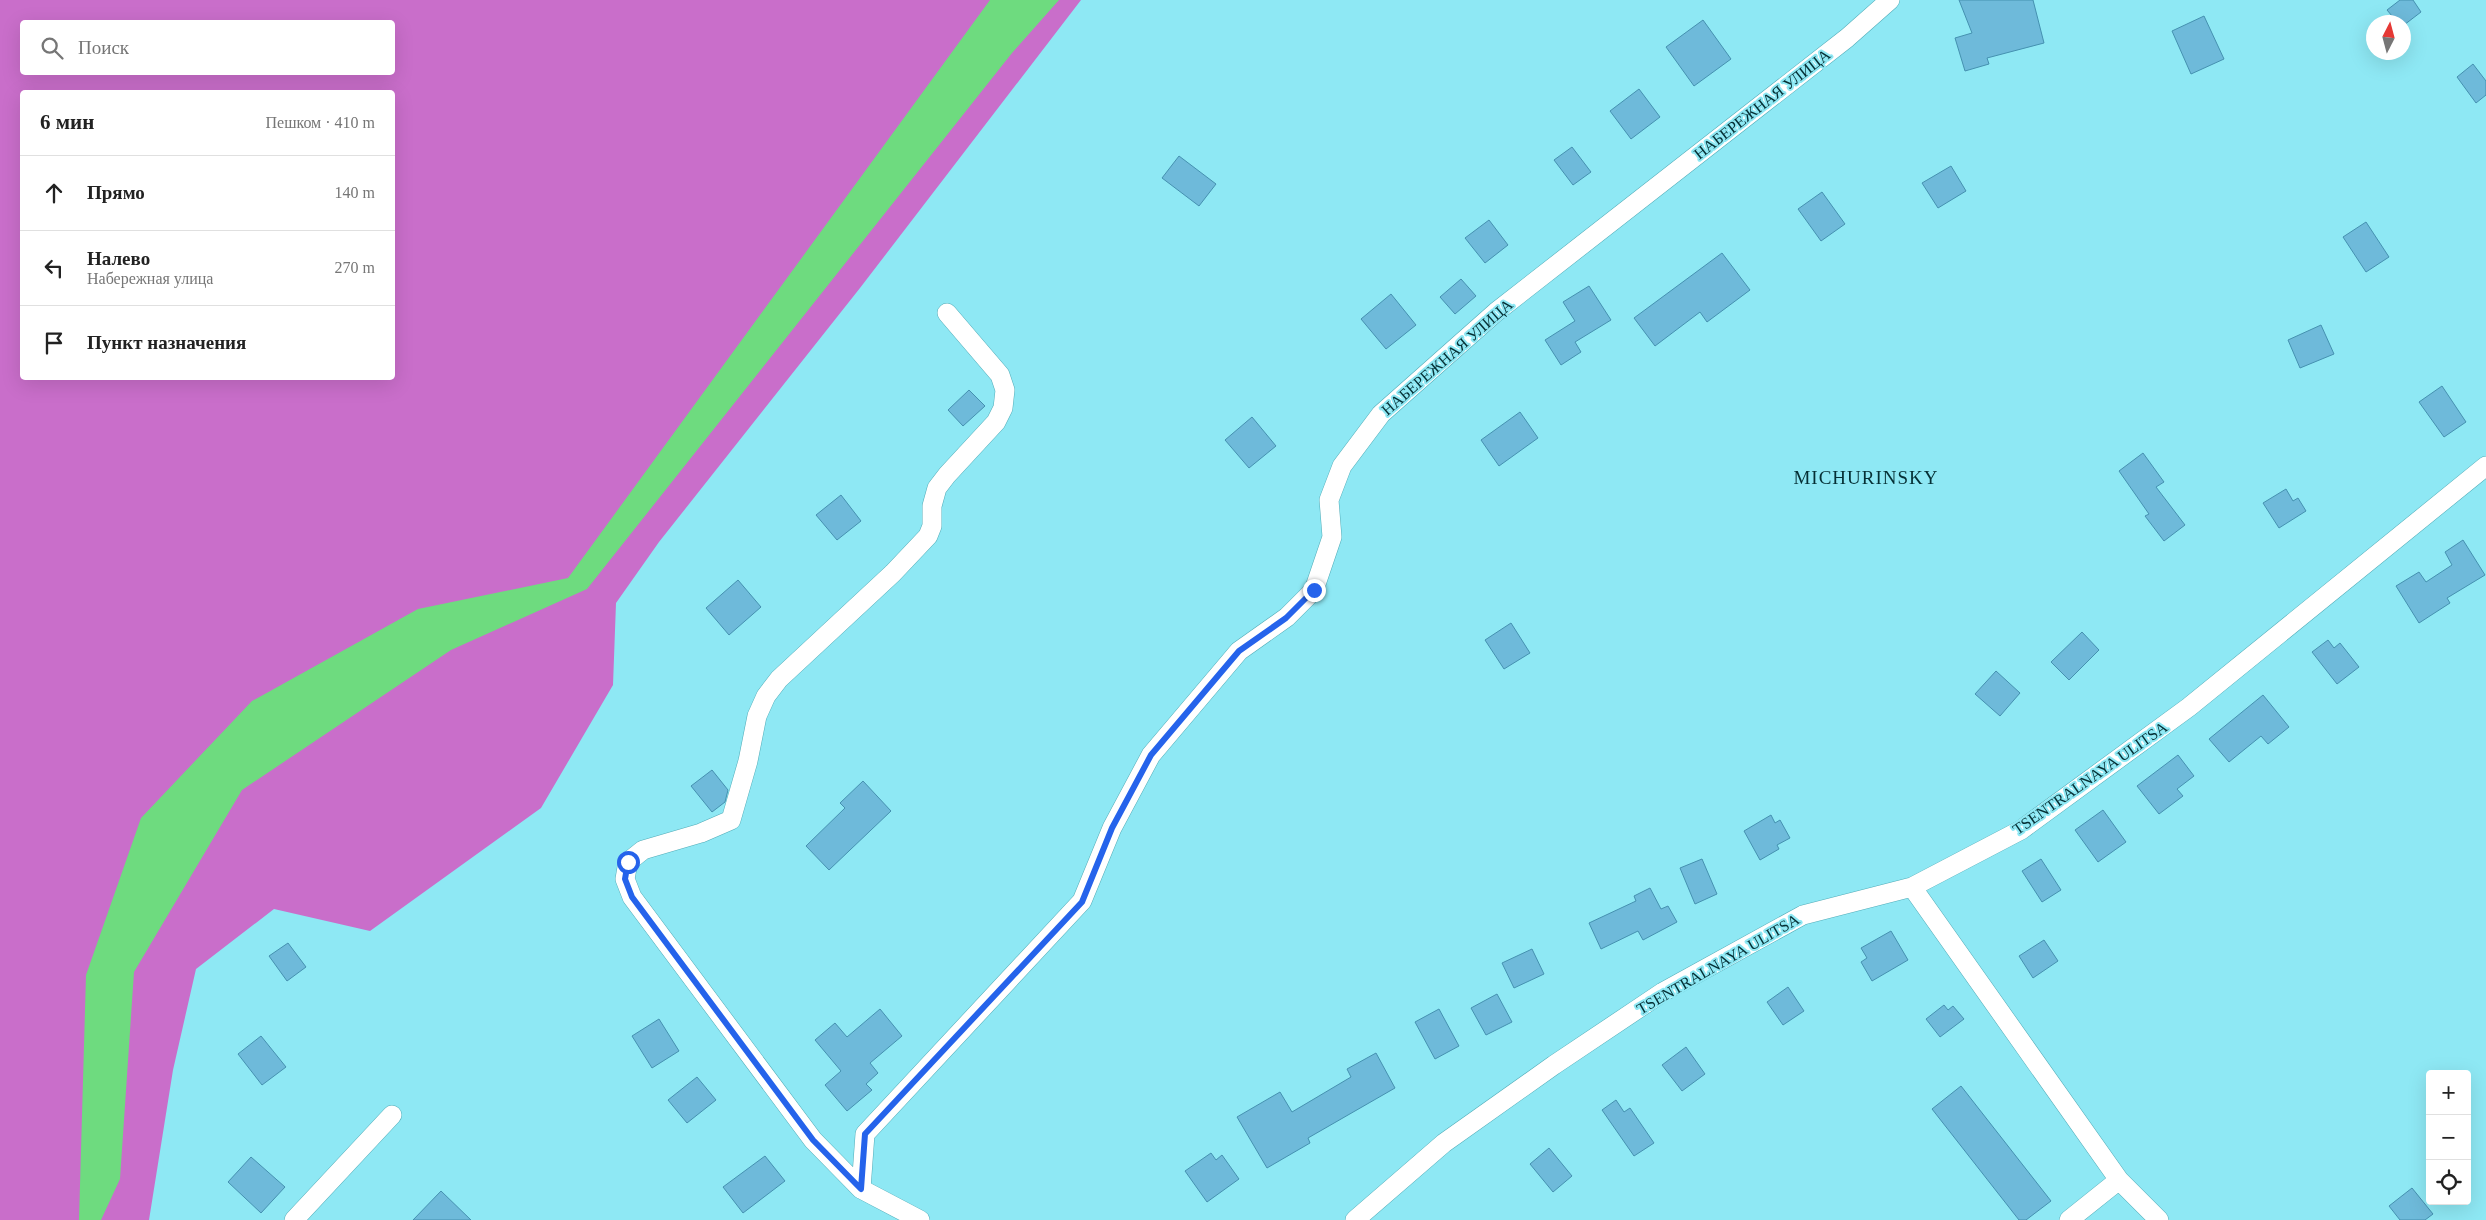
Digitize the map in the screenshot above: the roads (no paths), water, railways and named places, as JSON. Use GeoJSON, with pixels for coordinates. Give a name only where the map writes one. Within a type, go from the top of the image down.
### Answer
{"type":"FeatureCollection","features":[{"type":"Feature","properties":{"kind":"street","name":"НАБЕРЕЖНАЯ УЛИЦА"},"geometry":{"type":"LineString","coordinates":[[861,1189],[865,1134],[1082,902],[1112,828],[1151,755],[1239,651],[1286,618],[1314,590],[1332,538],[1328,500],[1342,466],[1381,414],[1496,312],[1847,38],[1890,0]]}},
{"type":"Feature","properties":{"kind":"street"},"geometry":{"type":"LineString","coordinates":[[920,1220],[861,1189],[813,1140],[632,897],[625,879],[628,862],[643,850],[701,833],[731,820],[746,770],[757,716],[766,696],[779,679],[893,573],[928,536],[932,526],[932,506],[937,488],[946,475],[996,422],[1003,408],[1005,390],[1000,374],[947,313]]}},
{"type":"Feature","properties":{"kind":"street","name":"TSENTRALNAYA ULITSA"},"geometry":{"type":"LineString","coordinates":[[1355,1220],[1444,1142],[1554,1064],[1663,992],[1803,915],[1912,888],[2020,830],[2165,724],[2486,466]]}},
{"type":"Feature","properties":{"kind":"street"},"geometry":{"type":"LineString","coordinates":[[1912,888],[2119,1180],[2159,1220]]}},
{"type":"Feature","properties":{"kind":"street"},"geometry":{"type":"LineString","coordinates":[[294,1220],[392,1115]]}},
{"type":"Feature","properties":{"kind":"street"},"geometry":{"type":"LineString","coordinates":[[2069,1220],[2119,1180]]}},
{"type":"Feature","properties":{"kind":"district","name":"MICHURINSKY"},"geometry":{"type":"Point","coordinates":[1866,477]}}]}
